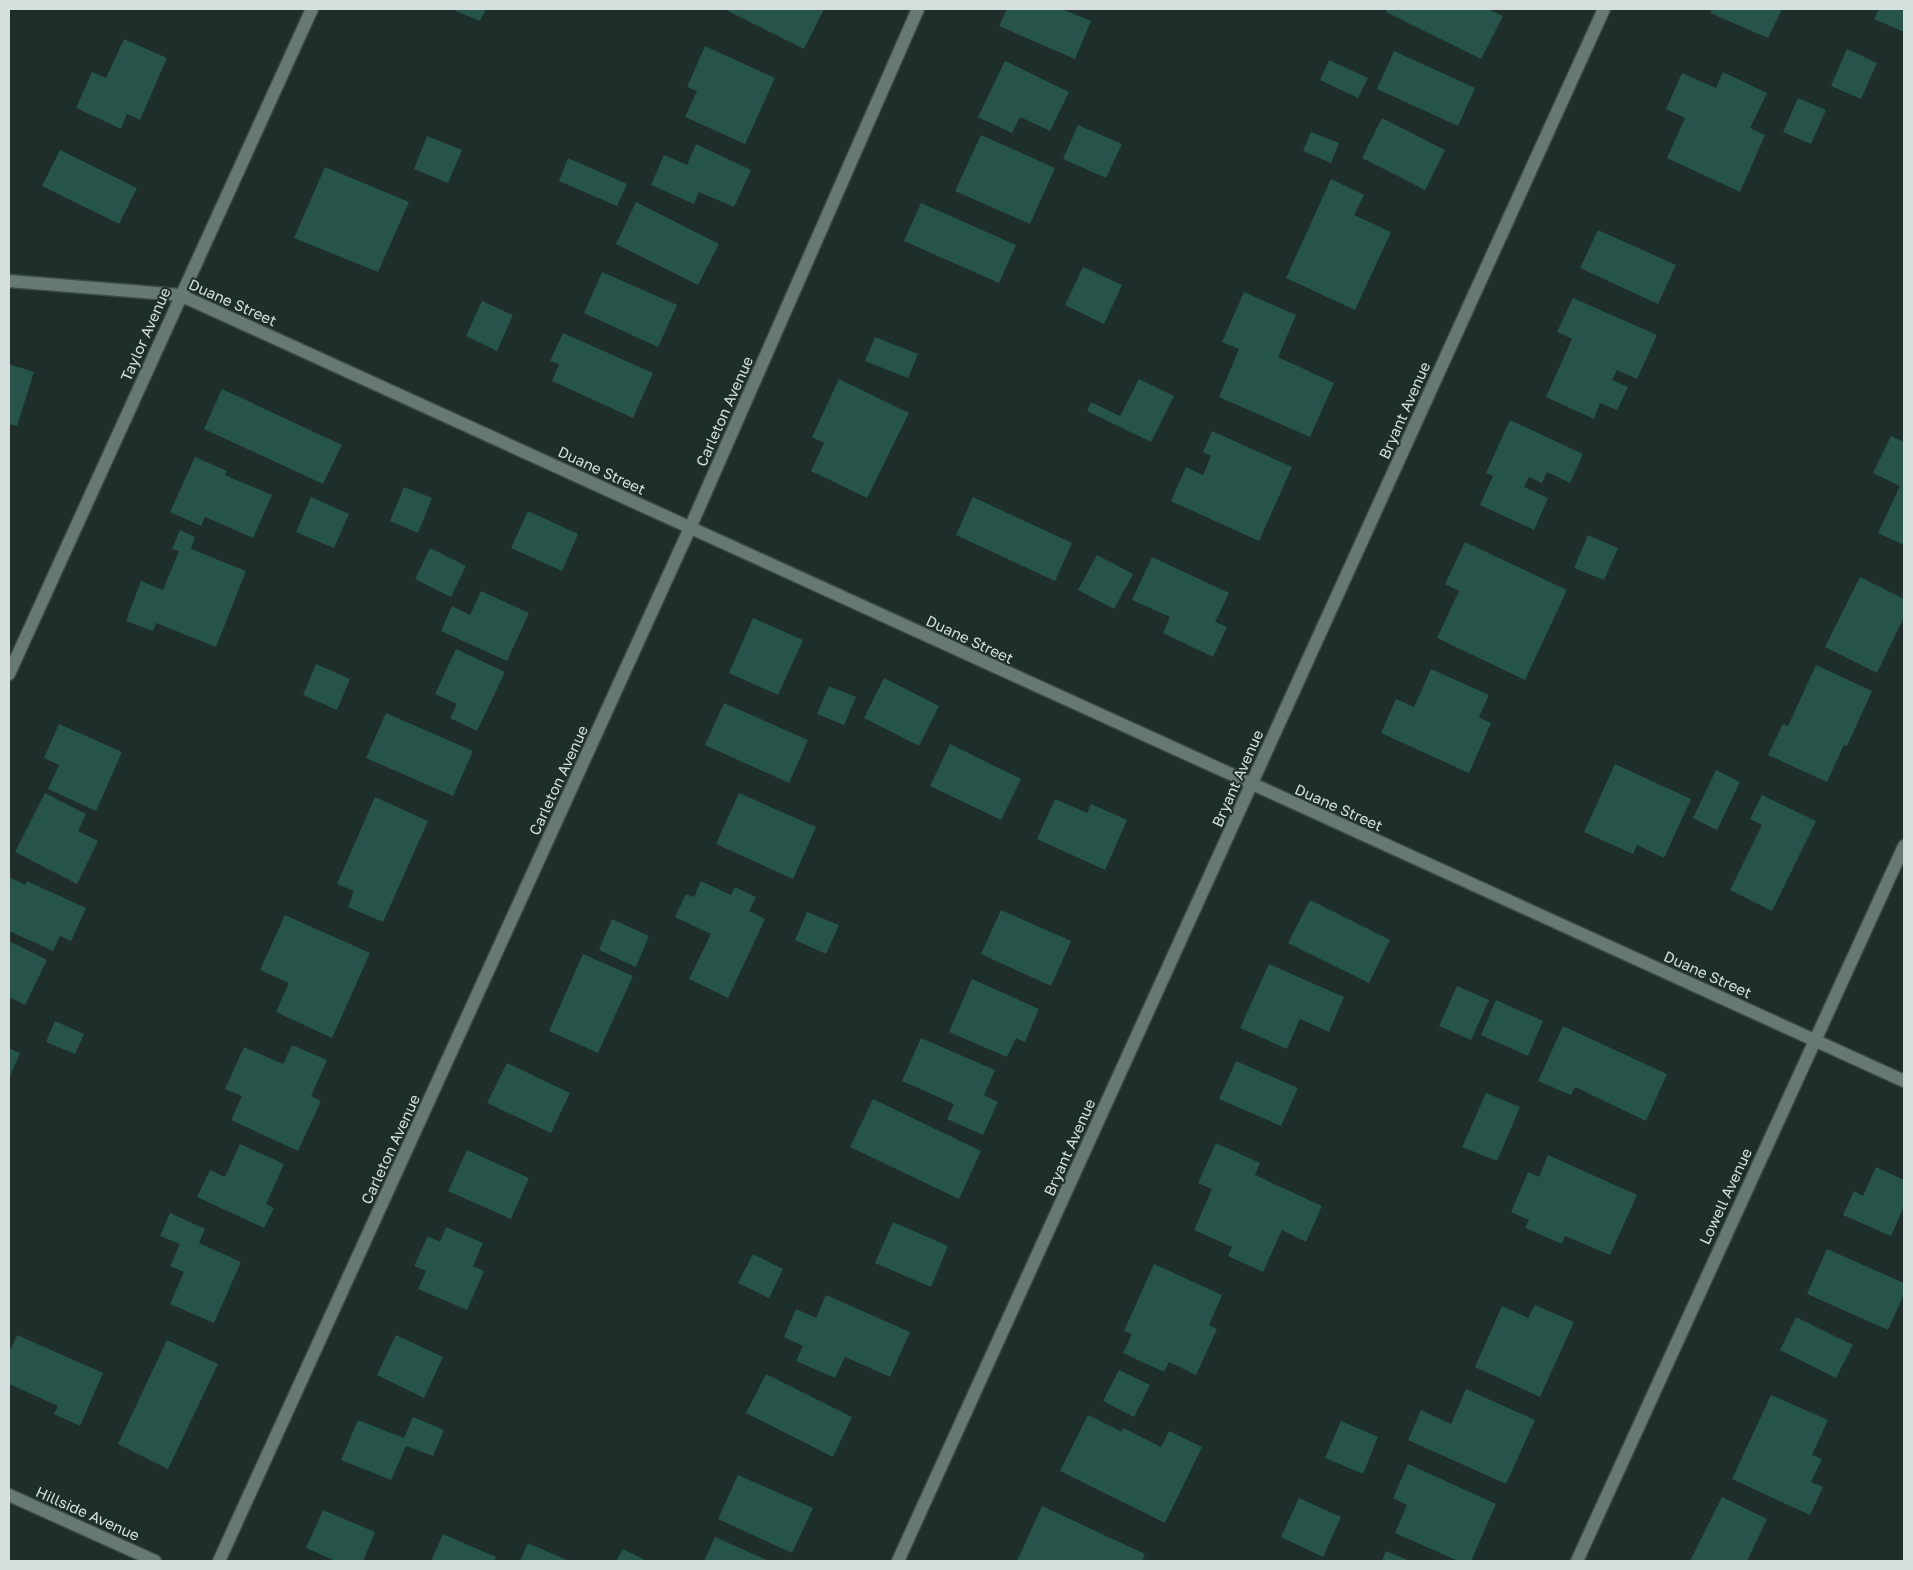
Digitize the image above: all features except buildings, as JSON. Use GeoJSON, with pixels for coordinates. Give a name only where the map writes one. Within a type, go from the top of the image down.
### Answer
{"type":"FeatureCollection","features":[{"type":"Feature","properties":{"kind":"street","name":"Taylor Avenue"},"geometry":{"type":"LineString","coordinates":[[9,674],[180,295],[312,9]]}},
{"type":"Feature","properties":{"kind":"street","name":"Carleton Avenue"},"geometry":{"type":"LineString","coordinates":[[219,1561],[690,528],[918,9]]}},
{"type":"Feature","properties":{"kind":"street","name":"Bryant Avenue"},"geometry":{"type":"LineString","coordinates":[[898,1561],[1604,9]]}},
{"type":"Feature","properties":{"kind":"street","name":"Duane Street"},"geometry":{"type":"LineString","coordinates":[[9,281],[180,295],[1251,785],[1904,1080]]}},
{"type":"Feature","properties":{"kind":"street","name":"Lowell Avenue"},"geometry":{"type":"LineString","coordinates":[[1577,1561],[1904,846]]}},
{"type":"Feature","properties":{"kind":"street","name":"Hillside Avenue"},"geometry":{"type":"LineString","coordinates":[[9,1495],[155,1561]]}}]}
